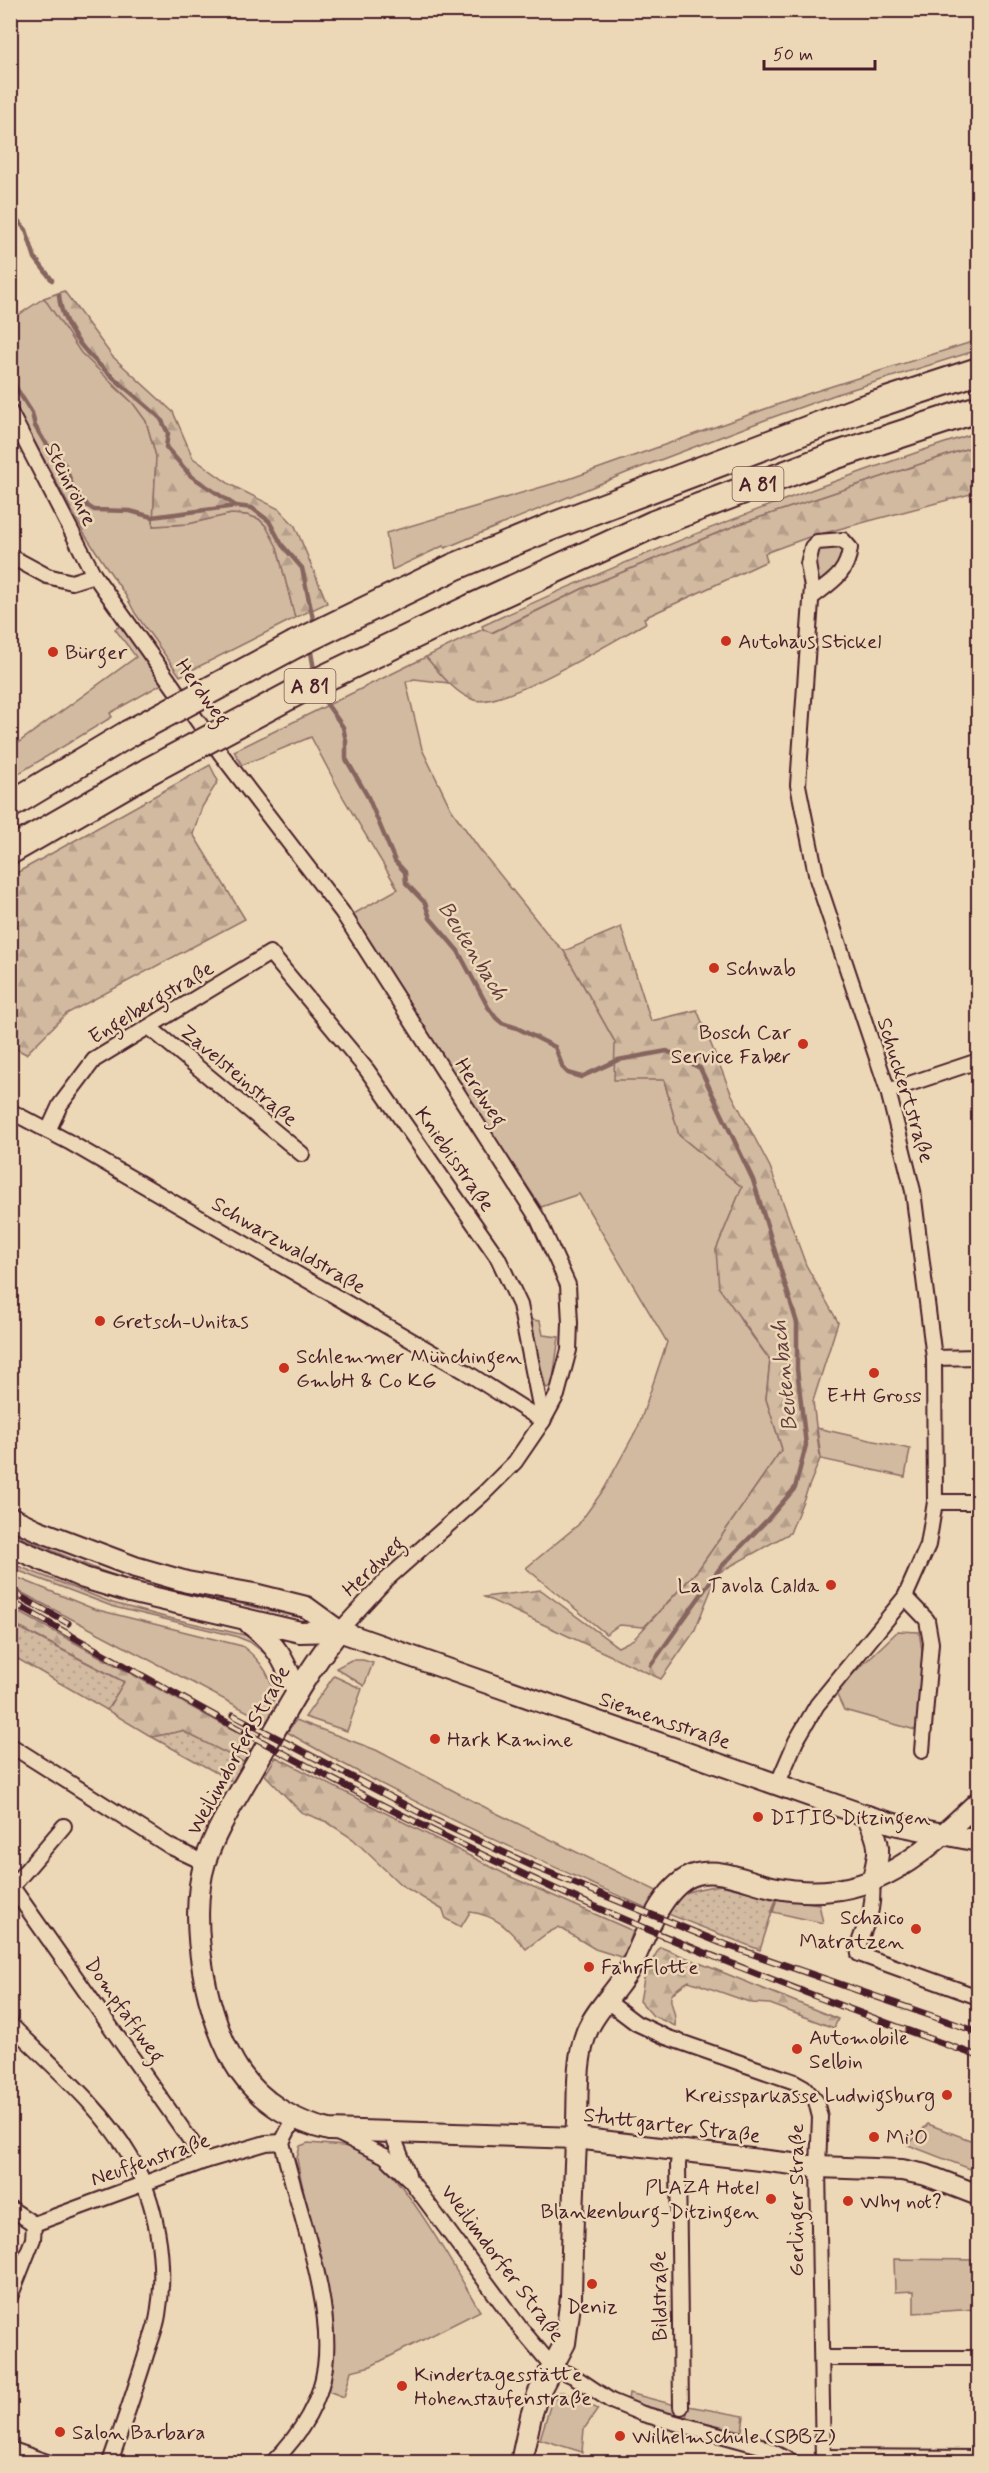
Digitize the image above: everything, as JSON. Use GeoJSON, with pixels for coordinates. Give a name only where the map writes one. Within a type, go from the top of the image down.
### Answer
{"type":"FeatureCollection","features":[{"type":"Feature","properties":{"kind":"highway","name":"A 81"},"geometry":{"type":"LineString","coordinates":[[10,805],[128,734],[296,644],[454,567],[722,460],[862,409],[978,371]]}},
{"type":"Feature","properties":{"kind":"highway","name":"A 81"},"geometry":{"type":"LineString","coordinates":[[10,851],[149,771],[306,687],[654,524],[834,456],[978,409]]}},
{"type":"Feature","properties":{"kind":"main road"},"geometry":{"type":"LineString","coordinates":[[10,1517],[37,1530],[161,1575],[306,1606],[339,1631]]}},
{"type":"Feature","properties":{"kind":"main road"},"geometry":{"type":"LineString","coordinates":[[10,1536],[37,1530]]}},
{"type":"Feature","properties":{"kind":"main road"},"geometry":{"type":"LineString","coordinates":[[10,1546],[84,1578],[130,1592],[300,1632],[339,1631]]}},
{"type":"Feature","properties":{"kind":"main road"},"geometry":{"type":"LineString","coordinates":[[243,1619],[270,1640],[281,1656],[297,1692]]}},
{"type":"Feature","properties":{"kind":"main road","name":"Weilimdorfer Straße"},"geometry":{"type":"LineString","coordinates":[[339,1631],[315,1662],[297,1692],[216,1837],[205,1863],[200,1900],[200,1949],[206,1983],[219,2029],[229,2054],[241,2073],[256,2090],[294,2119],[329,2130],[391,2131]]}},
{"type":"Feature","properties":{"kind":"main road","name":"Siemensstraße"},"geometry":{"type":"LineString","coordinates":[[339,1631],[867,1816],[978,1840]]}},
{"type":"Feature","properties":{"kind":"main road"},"geometry":{"type":"LineString","coordinates":[[521,2463],[531,2416],[552,2366],[565,2343],[569,2315],[579,2067],[584,2043],[592,2021],[631,1967],[643,1939],[670,1893],[686,1879],[697,1874],[717,1874],[772,1887],[810,1892],[849,1889],[872,1882],[907,1863],[978,1802]]}},
{"type":"Feature","properties":{"kind":"main road"},"geometry":{"type":"LineString","coordinates":[[867,1816],[878,1838],[879,1848],[872,1882]]}},
{"type":"Feature","properties":{"kind":"main road","name":"Stuttgarter Straße"},"geometry":{"type":"LineString","coordinates":[[391,2131],[576,2138],[818,2168],[902,2170],[926,2175],[978,2195]]}},
{"type":"Feature","properties":{"kind":"street","name":"Steinröhre"},"geometry":{"type":"LineString","coordinates":[[10,412],[94,575]]}},
{"type":"Feature","properties":{"kind":"street"},"geometry":{"type":"LineString","coordinates":[[10,556],[47,576],[72,582],[94,575]]}},
{"type":"Feature","properties":{"kind":"street","name":"Herdweg"},"geometry":{"type":"LineString","coordinates":[[94,575],[221,754],[342,912],[538,1219],[568,1285],[569,1350],[557,1395],[543,1421],[507,1470],[386,1580],[339,1631]]}},
{"type":"Feature","properties":{"kind":"street","name":"Schuckertstraße"},"geometry":{"type":"LineString","coordinates":[[777,1785],[796,1741],[817,1706],[905,1597],[928,1545],[935,1502],[934,1358],[913,1191],[888,1091],[818,879],[798,785],[811,598]]}},
{"type":"Feature","properties":{"kind":"street","name":"Kniebisstraße"},"geometry":{"type":"LineString","coordinates":[[270,953],[367,1070],[498,1258],[520,1305],[543,1421]]}},
{"type":"Feature","properties":{"kind":"street","name":"Engelbergstraße"},"geometry":{"type":"LineString","coordinates":[[48,1131],[60,1105],[94,1060],[270,953]]}},
{"type":"Feature","properties":{"kind":"street","name":"Zavelsteinstraße"},"geometry":{"type":"LineString","coordinates":[[149,1027],[302,1154]]}},
{"type":"Feature","properties":{"kind":"street"},"geometry":{"type":"LineString","coordinates":[[888,1091],[978,1061]]}},
{"type":"Feature","properties":{"kind":"street","name":"Schwarzwaldstraße"},"geometry":{"type":"LineString","coordinates":[[10,1111],[466,1372],[543,1421]]}},
{"type":"Feature","properties":{"kind":"street"},"geometry":{"type":"LineString","coordinates":[[934,1358],[978,1357]]}},
{"type":"Feature","properties":{"kind":"street"},"geometry":{"type":"LineString","coordinates":[[935,1502],[978,1502]]}},
{"type":"Feature","properties":{"kind":"street"},"geometry":{"type":"LineString","coordinates":[[905,1597],[927,1620],[932,1642],[922,1751]]}},
{"type":"Feature","properties":{"kind":"street"},"geometry":{"type":"LineString","coordinates":[[10,1744],[171,1847],[205,1863]]}},
{"type":"Feature","properties":{"kind":"street"},"geometry":{"type":"LineString","coordinates":[[11,1886],[64,1826]]}},
{"type":"Feature","properties":{"kind":"street"},"geometry":{"type":"LineString","coordinates":[[872,1882],[871,1907],[858,1949],[859,1954],[978,1997]]}},
{"type":"Feature","properties":{"kind":"street","name":"Dompfaffweg"},"geometry":{"type":"LineString","coordinates":[[11,1886],[206,2161]]}},
{"type":"Feature","properties":{"kind":"street","name":"Gerlinger Straße"},"geometry":{"type":"LineString","coordinates":[[607,2001],[636,2023],[658,2034],[795,2082],[804,2087],[816,2102],[819,2109],[823,2460]]}},
{"type":"Feature","properties":{"kind":"street"},"geometry":{"type":"LineString","coordinates":[[10,2024],[91,2105],[130,2156],[150,2204],[162,2274],[158,2316],[110,2463]]}},
{"type":"Feature","properties":{"kind":"street"},"geometry":{"type":"LineString","coordinates":[[273,2463],[292,2442],[309,2414],[325,2367],[326,2345],[318,2277],[282,2142],[294,2119]]}},
{"type":"Feature","properties":{"kind":"street","name":"Weilimdorfer Straße"},"geometry":{"type":"LineString","coordinates":[[329,2130],[386,2156],[411,2181],[521,2329],[552,2366],[575,2377],[611,2400],[643,2414],[761,2446],[792,2463]]}},
{"type":"Feature","properties":{"kind":"street","name":"Weilimdorfer Straße"},"geometry":{"type":"LineString","coordinates":[[391,2131],[411,2181]]}},
{"type":"Feature","properties":{"kind":"street","name":"Neuffenstraße"},"geometry":{"type":"LineString","coordinates":[[33,2224],[206,2161],[266,2143],[282,2142]]}},
{"type":"Feature","properties":{"kind":"street","name":"Bildstraße"},"geometry":{"type":"LineString","coordinates":[[680,2150],[678,2164],[681,2407]]}},
{"type":"Feature","properties":{"kind":"street"},"geometry":{"type":"LineString","coordinates":[[10,2208],[33,2224],[33,2239],[10,2297]]}},
{"type":"Feature","properties":{"kind":"street"},"geometry":{"type":"LineString","coordinates":[[822,2358],[978,2358]]}},
{"type":"Feature","properties":{"kind":"street"},"geometry":{"type":"LineString","coordinates":[[10,2449],[47,2463]]}},
{"type":"Feature","properties":{"kind":"street"},"geometry":{"type":"LineString","coordinates":[[823,2460],[978,2458]]}},
{"type":"Feature","properties":{"kind":"green space"},"geometry":{"type":"Polygon","coordinates":[[[64,291],[112,356],[173,412],[193,458],[231,485],[279,509],[295,526],[327,603],[295,618],[277,547],[266,526],[259,519],[247,515],[231,514],[188,524],[153,526],[156,456],[146,421],[133,403],[81,353],[44,298],[64,291]]]}},
{"type":"Feature","properties":{"kind":"green space"},"geometry":{"type":"Polygon","coordinates":[[[44,298],[114,386],[133,403],[146,421],[156,456],[153,526],[188,524],[231,514],[247,515],[259,519],[266,526],[277,546],[295,618],[180,676],[135,613],[85,535],[11,398],[11,320],[44,298]]]}},
{"type":"Feature","properties":{"kind":"green space"},"geometry":{"type":"Polygon","coordinates":[[[978,340],[978,350],[840,393],[765,420],[626,473],[445,548],[443,546],[392,570],[386,533],[569,479],[810,393],[978,340]]]}},
{"type":"Feature","properties":{"kind":"green space"},"geometry":{"type":"Polygon","coordinates":[[[978,432],[978,445],[737,525],[584,588],[491,633],[483,629],[482,626],[543,598],[665,546],[852,475],[978,432]]]}},
{"type":"Feature","properties":{"kind":"green space"},"geometry":{"type":"Polygon","coordinates":[[[978,445],[978,492],[809,537],[765,553],[767,561],[644,618],[646,623],[611,643],[560,671],[509,694],[488,700],[474,700],[467,697],[448,682],[426,657],[483,629],[492,633],[584,588],[737,525],[978,445]]]}},
{"type":"Feature","properties":{"kind":"green space"},"geometry":{"type":"Polygon","coordinates":[[[843,540],[848,562],[811,598],[812,547],[843,540]]]}},
{"type":"Feature","properties":{"kind":"green space"},"geometry":{"type":"Polygon","coordinates":[[[127,622],[169,680],[110,713],[112,717],[11,778],[11,748],[136,657],[115,629],[127,622]]]}},
{"type":"Feature","properties":{"kind":"green space"},"geometry":{"type":"Polygon","coordinates":[[[426,657],[449,683],[414,679],[406,682],[422,749],[451,809],[481,851],[550,937],[564,951],[615,1042],[664,1080],[679,1135],[742,1187],[716,1250],[741,1321],[770,1360],[766,1399],[782,1449],[698,1570],[644,1627],[619,1625],[606,1634],[526,1568],[578,1525],[604,1489],[639,1425],[667,1342],[579,1194],[541,1207],[350,916],[398,889],[344,799],[311,737],[242,765],[234,751],[426,657]]]}},
{"type":"Feature","properties":{"kind":"green space"},"geometry":{"type":"Polygon","coordinates":[[[210,765],[218,781],[202,807],[193,834],[245,919],[66,1014],[26,1054],[11,1046],[11,876],[210,765]]]}},
{"type":"Feature","properties":{"kind":"green space"},"geometry":{"type":"Polygon","coordinates":[[[621,927],[651,1021],[697,1010],[731,1093],[770,1167],[806,1265],[838,1322],[813,1401],[820,1459],[790,1533],[718,1573],[694,1632],[661,1679],[484,1597],[541,1590],[618,1647],[634,1639],[698,1570],[782,1449],[766,1399],[770,1360],[719,1288],[716,1250],[742,1187],[679,1135],[664,1080],[614,1080],[615,1042],[564,951],[621,927]]]}},
{"type":"Feature","properties":{"kind":"green space"},"geometry":{"type":"Polygon","coordinates":[[[532,1320],[540,1321],[543,1335],[559,1337],[552,1386],[546,1388],[531,1329],[532,1320]]]}},
{"type":"Feature","properties":{"kind":"green space"},"geometry":{"type":"Polygon","coordinates":[[[817,1428],[910,1449],[905,1477],[821,1459],[817,1428]]]}},
{"type":"Feature","properties":{"kind":"green space"},"geometry":{"type":"Polygon","coordinates":[[[18,1536],[94,1568],[137,1583],[160,1589],[236,1599],[299,1613],[298,1617],[237,1603],[159,1592],[91,1571],[16,1538],[18,1536]]]}},
{"type":"Feature","properties":{"kind":"green space"},"geometry":{"type":"Polygon","coordinates":[[[10,1563],[113,1603],[249,1636],[259,1641],[269,1657],[250,1642],[235,1636],[114,1607],[19,1571],[11,1567],[10,1563]]]}},
{"type":"Feature","properties":{"kind":"green space"},"geometry":{"type":"Polygon","coordinates":[[[11,1575],[94,1609],[242,1646],[258,1661],[270,1679],[274,1700],[267,1722],[11,1587],[11,1575]]]}},
{"type":"Feature","properties":{"kind":"green space"},"geometry":{"type":"Polygon","coordinates":[[[10,1607],[244,1736],[240,1744],[253,1751],[248,1765],[182,1731],[152,1737],[107,1710],[123,1681],[11,1623],[10,1607]]]}},
{"type":"Feature","properties":{"kind":"green space"},"geometry":{"type":"Polygon","coordinates":[[[10,1623],[124,1682],[107,1710],[11,1655],[10,1623]]]}},
{"type":"Feature","properties":{"kind":"green space"},"geometry":{"type":"Polygon","coordinates":[[[898,1631],[919,1632],[922,1650],[919,1731],[844,1710],[835,1691],[898,1631]]]}},
{"type":"Feature","properties":{"kind":"green space"},"geometry":{"type":"Polygon","coordinates":[[[351,1660],[373,1663],[364,1686],[336,1668],[351,1660]]]}},
{"type":"Feature","properties":{"kind":"green space"},"geometry":{"type":"Polygon","coordinates":[[[334,1676],[362,1689],[347,1731],[305,1717],[334,1676]]]}},
{"type":"Feature","properties":{"kind":"green space"},"geometry":{"type":"Polygon","coordinates":[[[296,1720],[376,1750],[494,1812],[661,1893],[653,1911],[422,1804],[331,1757],[287,1732],[296,1720]]]}},
{"type":"Feature","properties":{"kind":"green space"},"geometry":{"type":"Polygon","coordinates":[[[182,1731],[244,1762],[233,1782],[152,1737],[182,1731]]]}},
{"type":"Feature","properties":{"kind":"green space"},"geometry":{"type":"Polygon","coordinates":[[[276,1757],[511,1877],[633,1931],[624,1958],[595,1949],[559,1927],[526,1949],[502,1924],[480,1914],[470,1912],[461,1927],[446,1919],[443,1910],[401,1885],[353,1839],[327,1822],[301,1812],[265,1775],[276,1757]]]}},
{"type":"Feature","properties":{"kind":"green space"},"geometry":{"type":"Polygon","coordinates":[[[721,1885],[776,1899],[760,1950],[663,1912],[675,1899],[688,1892],[721,1885]]]}},
{"type":"Feature","properties":{"kind":"green space"},"geometry":{"type":"Polygon","coordinates":[[[777,1898],[819,1904],[823,1923],[773,1912],[777,1898]]]}},
{"type":"Feature","properties":{"kind":"green space"},"geometry":{"type":"Polygon","coordinates":[[[660,1947],[838,2019],[834,2028],[770,2004],[752,2003],[689,1981],[671,1997],[675,2026],[653,2016],[640,2001],[645,1973],[660,1947]]]}},
{"type":"Feature","properties":{"kind":"green space"},"geometry":{"type":"Polygon","coordinates":[[[928,2124],[978,2143],[978,2172],[908,2145],[928,2124]]]}},
{"type":"Feature","properties":{"kind":"green space"},"geometry":{"type":"Polygon","coordinates":[[[308,2143],[352,2148],[366,2152],[380,2162],[428,2224],[480,2311],[371,2366],[351,2371],[344,2397],[328,2391],[333,2365],[330,2307],[297,2158],[300,2146],[308,2143]]]}},
{"type":"Feature","properties":{"kind":"green space"},"geometry":{"type":"Polygon","coordinates":[[[894,2259],[978,2260],[978,2309],[914,2313],[914,2291],[895,2292],[894,2259]]]}},
{"type":"Feature","properties":{"kind":"green space"},"geometry":{"type":"Polygon","coordinates":[[[559,2392],[598,2409],[584,2429],[582,2452],[540,2439],[551,2403],[559,2392]]]}},
{"type":"Feature","properties":{"kind":"green space"},"geometry":{"type":"Polygon","coordinates":[[[629,2393],[675,2405],[675,2415],[628,2401],[629,2393]]]}},
{"type":"Feature","properties":{"kind":"green space"},"geometry":{"type":"Polygon","coordinates":[[[688,2406],[744,2416],[742,2431],[686,2418],[688,2406]]]}},
{"type":"Feature","properties":{"kind":"waterway"},"geometry":{"type":"LineString","coordinates":[[10,211],[26,230],[35,258],[52,280]]}},
{"type":"Feature","properties":{"kind":"waterway"},"geometry":{"type":"LineString","coordinates":[[59,295],[63,314],[72,332],[84,348],[98,364],[161,419],[168,433],[166,447],[191,476],[236,506]]}},
{"type":"Feature","properties":{"kind":"waterway","name":"Beutenbach"},"geometry":{"type":"LineString","coordinates":[[10,378],[32,413],[35,426],[44,441],[65,465],[73,488],[94,510],[130,511],[152,517],[236,506],[252,508],[269,521],[282,545],[302,568],[313,619],[312,627]]}},
{"type":"Feature","properties":{"kind":"waterway","name":"Beutenbach"},"geometry":{"type":"LineString","coordinates":[[310,647],[315,675]]}},
{"type":"Feature","properties":{"kind":"waterway","name":"Beutenbach"},"geometry":{"type":"LineString","coordinates":[[319,688],[324,700],[343,727],[346,759],[368,797],[395,861],[405,872],[406,883],[425,903],[430,918],[458,951],[496,1018],[502,1023],[555,1047],[563,1068],[568,1073],[581,1077],[618,1060],[667,1051],[700,1068],[753,1180],[797,1323],[797,1369],[806,1445],[795,1488],[720,1568],[651,1665]]}},
{"type":"Feature","properties":{"kind":"railway"},"geometry":{"type":"LineString","coordinates":[[10,1591],[68,1623]]}},
{"type":"Feature","properties":{"kind":"railway"},"geometry":{"type":"LineString","coordinates":[[10,1601],[346,1786],[553,1888],[817,1997],[978,2056]]}},
{"type":"Feature","properties":{"kind":"railway"},"geometry":{"type":"LineString","coordinates":[[233,1715],[436,1821],[535,1867],[721,1943],[978,2032]]}},
{"type":"Feature","properties":{"kind":"place","name":"Autohaus Stickel"},"geometry":{"type":"Point","coordinates":[726,641]}},
{"type":"Feature","properties":{"kind":"place","name":"Bürger"},"geometry":{"type":"Point","coordinates":[53,652]}},
{"type":"Feature","properties":{"kind":"place","name":"Schwab"},"geometry":{"type":"Point","coordinates":[714,968]}},
{"type":"Feature","properties":{"kind":"place","name":"Bosch Car Service Faber"},"geometry":{"type":"Point","coordinates":[803,1044]}},
{"type":"Feature","properties":{"kind":"place","name":"Gretsch-Unitas"},"geometry":{"type":"Point","coordinates":[100,1321]}},
{"type":"Feature","properties":{"kind":"place","name":"Schlemmer Münchingen GmbH & Co KG"},"geometry":{"type":"Point","coordinates":[284,1368]}},
{"type":"Feature","properties":{"kind":"place","name":"E+H Gross"},"geometry":{"type":"Point","coordinates":[874,1373]}},
{"type":"Feature","properties":{"kind":"place","name":"La Tavola Calda"},"geometry":{"type":"Point","coordinates":[831,1585]}},
{"type":"Feature","properties":{"kind":"place","name":"Hark Kamine"},"geometry":{"type":"Point","coordinates":[435,1739]}},
{"type":"Feature","properties":{"kind":"place","name":"DITIB Ditzingen"},"geometry":{"type":"Point","coordinates":[758,1817]}},
{"type":"Feature","properties":{"kind":"place","name":"Schaico Matratzen"},"geometry":{"type":"Point","coordinates":[916,1929]}},
{"type":"Feature","properties":{"kind":"place","name":"FahrFlotte"},"geometry":{"type":"Point","coordinates":[589,1967]}},
{"type":"Feature","properties":{"kind":"place","name":"Automobile Selbin"},"geometry":{"type":"Point","coordinates":[797,2049]}},
{"type":"Feature","properties":{"kind":"place","name":"Kreissparkasse Ludwigsburg"},"geometry":{"type":"Point","coordinates":[947,2095]}},
{"type":"Feature","properties":{"kind":"place","name":"Mi’O"},"geometry":{"type":"Point","coordinates":[874,2137]}},
{"type":"Feature","properties":{"kind":"place","name":"PLAZA Hotel Blankenburg-Ditzingen"},"geometry":{"type":"Point","coordinates":[771,2199]}},
{"type":"Feature","properties":{"kind":"place","name":"Why not?"},"geometry":{"type":"Point","coordinates":[848,2201]}},
{"type":"Feature","properties":{"kind":"place","name":"Deniz"},"geometry":{"type":"Point","coordinates":[592,2284]}},
{"type":"Feature","properties":{"kind":"place","name":"Kindertagesstätte Hohenstaufenstraße"},"geometry":{"type":"Point","coordinates":[402,2386]}},
{"type":"Feature","properties":{"kind":"place","name":"Salon Barbara"},"geometry":{"type":"Point","coordinates":[60,2432]}},
{"type":"Feature","properties":{"kind":"place","name":"Wilhelmschule (SBBZ)"},"geometry":{"type":"Point","coordinates":[620,2436]}}]}
